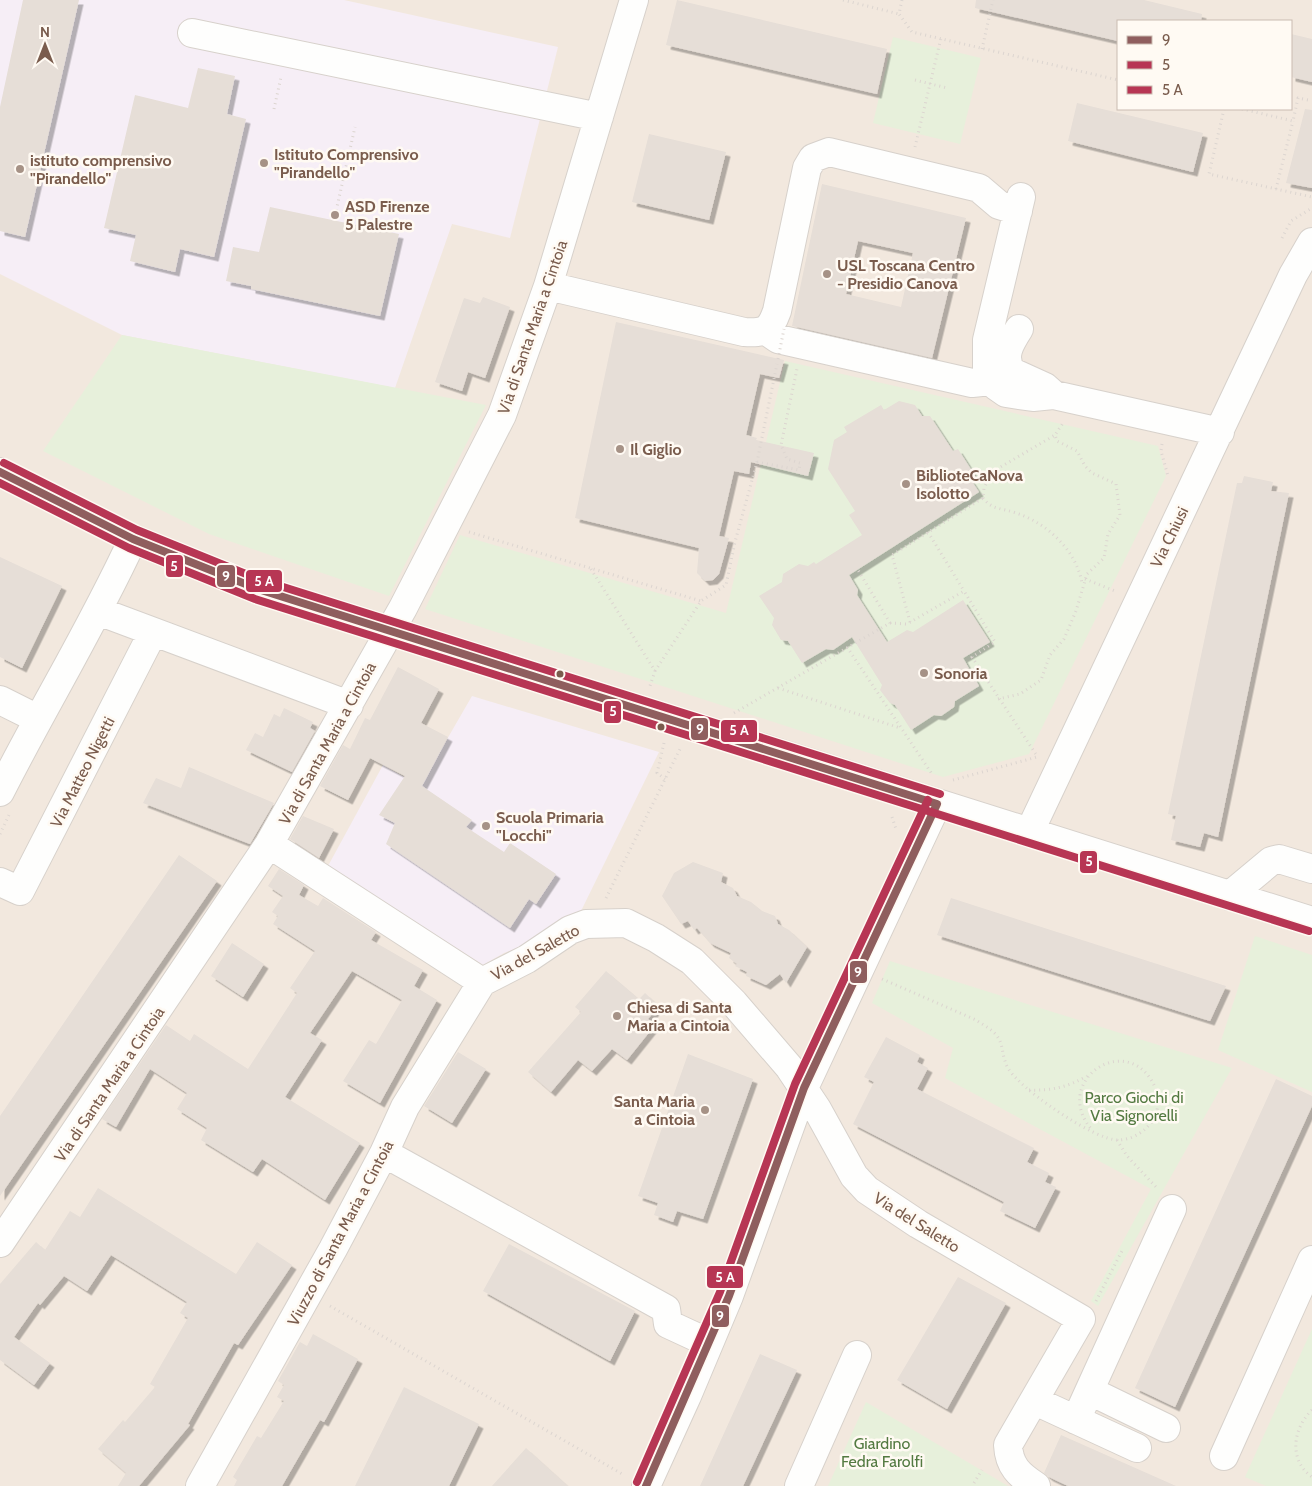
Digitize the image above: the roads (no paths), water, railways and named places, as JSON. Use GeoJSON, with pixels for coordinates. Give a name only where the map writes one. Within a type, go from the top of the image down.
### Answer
{"type":"FeatureCollection","features":[{"type":"Feature","properties":{"kind":"street","name":"Via di Santa Maria a Cintoia"},"geometry":{"type":"LineString","coordinates":[[0,1243],[270,844],[390,631],[502,415],[548,286],[634,0]]}},
{"type":"Feature","properties":{"kind":"street"},"geometry":{"type":"LineString","coordinates":[[192,33],[599,117]]}},
{"type":"Feature","properties":{"kind":"street"},"geometry":{"type":"LineString","coordinates":[[1019,329],[1008,347],[1006,355],[1008,367],[1001,377],[972,383],[778,339],[772,325],[777,311],[807,168],[814,158],[829,152],[979,188],[999,205],[1019,204],[987,340],[985,357],[987,372],[1001,377],[1045,387],[1060,407],[1167,420],[1220,432]]}},
{"type":"Feature","properties":{"kind":"street","name":"Via Chiusi"},"geometry":{"type":"LineString","coordinates":[[1029,833],[1047,757],[1220,432],[1292,275],[1312,242]]}},
{"type":"Feature","properties":{"kind":"street"},"geometry":{"type":"LineString","coordinates":[[548,286],[744,332],[757,333],[775,330]]}},
{"type":"Feature","properties":{"kind":"street"},"geometry":{"type":"LineString","coordinates":[[0,472],[133,539],[258,589],[691,726],[942,793],[1029,833],[1312,921]]}},
{"type":"Feature","properties":{"kind":"street"},"geometry":{"type":"LineString","coordinates":[[0,792],[98,611],[133,539]]}},
{"type":"Feature","properties":{"kind":"street"},"geometry":{"type":"LineString","coordinates":[[98,611],[349,705]]}},
{"type":"Feature","properties":{"kind":"street","name":"Via Matteo Nigetti"},"geometry":{"type":"LineString","coordinates":[[0,882],[20,892],[153,632]]}},
{"type":"Feature","properties":{"kind":"street"},"geometry":{"type":"LineString","coordinates":[[0,700],[38,719]]}},
{"type":"Feature","properties":{"kind":"street"},"geometry":{"type":"LineString","coordinates":[[631,1478],[709,1343],[747,1247],[804,1088],[942,793]]}},
{"type":"Feature","properties":{"kind":"street","name":"Via del Saletto"},"geometry":{"type":"LineString","coordinates":[[270,844],[482,982],[527,958],[570,930],[586,924],[626,923],[656,938],[692,961],[734,1003],[804,1088],[854,1176],[867,1190],[918,1224],[1081,1319],[1008,1445],[1013,1467],[1036,1486]]}},
{"type":"Feature","properties":{"kind":"street"},"geometry":{"type":"LineString","coordinates":[[1229,896],[1271,860],[1287,860],[1312,868]]}},
{"type":"Feature","properties":{"kind":"street","name":"Viuzzo di Santa Maria a Cintoia"},"geometry":{"type":"LineString","coordinates":[[200,1486],[384,1153],[405,1107],[482,982]]}},
{"type":"Feature","properties":{"kind":"street"},"geometry":{"type":"LineString","coordinates":[[384,1153],[666,1309],[668,1324],[676,1330],[709,1343]]}},
{"type":"Feature","properties":{"kind":"street"},"geometry":{"type":"LineString","coordinates":[[1076,1420],[1090,1391],[1162,1202]]}},
{"type":"Feature","properties":{"kind":"street"},"geometry":{"type":"LineString","coordinates":[[1224,1456],[1312,1260]]}},
{"type":"Feature","properties":{"kind":"street"},"geometry":{"type":"LineString","coordinates":[[799,1486],[858,1355]]}},
{"type":"Feature","properties":{"kind":"street"},"geometry":{"type":"LineString","coordinates":[[1090,1391],[1166,1428]]}},
{"type":"Feature","properties":{"kind":"street"},"geometry":{"type":"LineString","coordinates":[[1046,1406],[1137,1448]]}},
{"type":"Feature","properties":{"kind":"place","name":"Istituto Comprensivo \"Pirandello\""},"geometry":{"type":"Point","coordinates":[264,163]}},
{"type":"Feature","properties":{"kind":"place","name":"istituto comprensivo \"Pirandello\""},"geometry":{"type":"Point","coordinates":[20,169]}},
{"type":"Feature","properties":{"kind":"place","name":"ASD Firenze 5 Palestre"},"geometry":{"type":"Point","coordinates":[335,215]}},
{"type":"Feature","properties":{"kind":"place","name":"USL Toscana Centro - Presidio Canova"},"geometry":{"type":"Point","coordinates":[827,274]}},
{"type":"Feature","properties":{"kind":"place","name":"Il Giglio"},"geometry":{"type":"Point","coordinates":[620,449]}},
{"type":"Feature","properties":{"kind":"place","name":"BiblioteCaNova Isolotto"},"geometry":{"type":"Point","coordinates":[906,484]}},
{"type":"Feature","properties":{"kind":"place","name":"Sonoria"},"geometry":{"type":"Point","coordinates":[924,673]}},
{"type":"Feature","properties":{"kind":"place","name":"Scuola Primaria \"Locchi\""},"geometry":{"type":"Point","coordinates":[486,826]}},
{"type":"Feature","properties":{"kind":"place","name":"Chiesa di Santa Maria a Cintoia"},"geometry":{"type":"Point","coordinates":[617,1016]}},
{"type":"Feature","properties":{"kind":"place","name":"Santa Maria a Cintoia"},"geometry":{"type":"Point","coordinates":[705,1110]}},
{"type":"Feature","properties":{"kind":"park label","name":"Parco Giochi di Via Signorelli"},"geometry":{"type":"Point","coordinates":[1134,1106]}},
{"type":"Feature","properties":{"kind":"park label","name":"Giardino Fedra Farolfi"},"geometry":{"type":"Point","coordinates":[882,1452]}}]}
